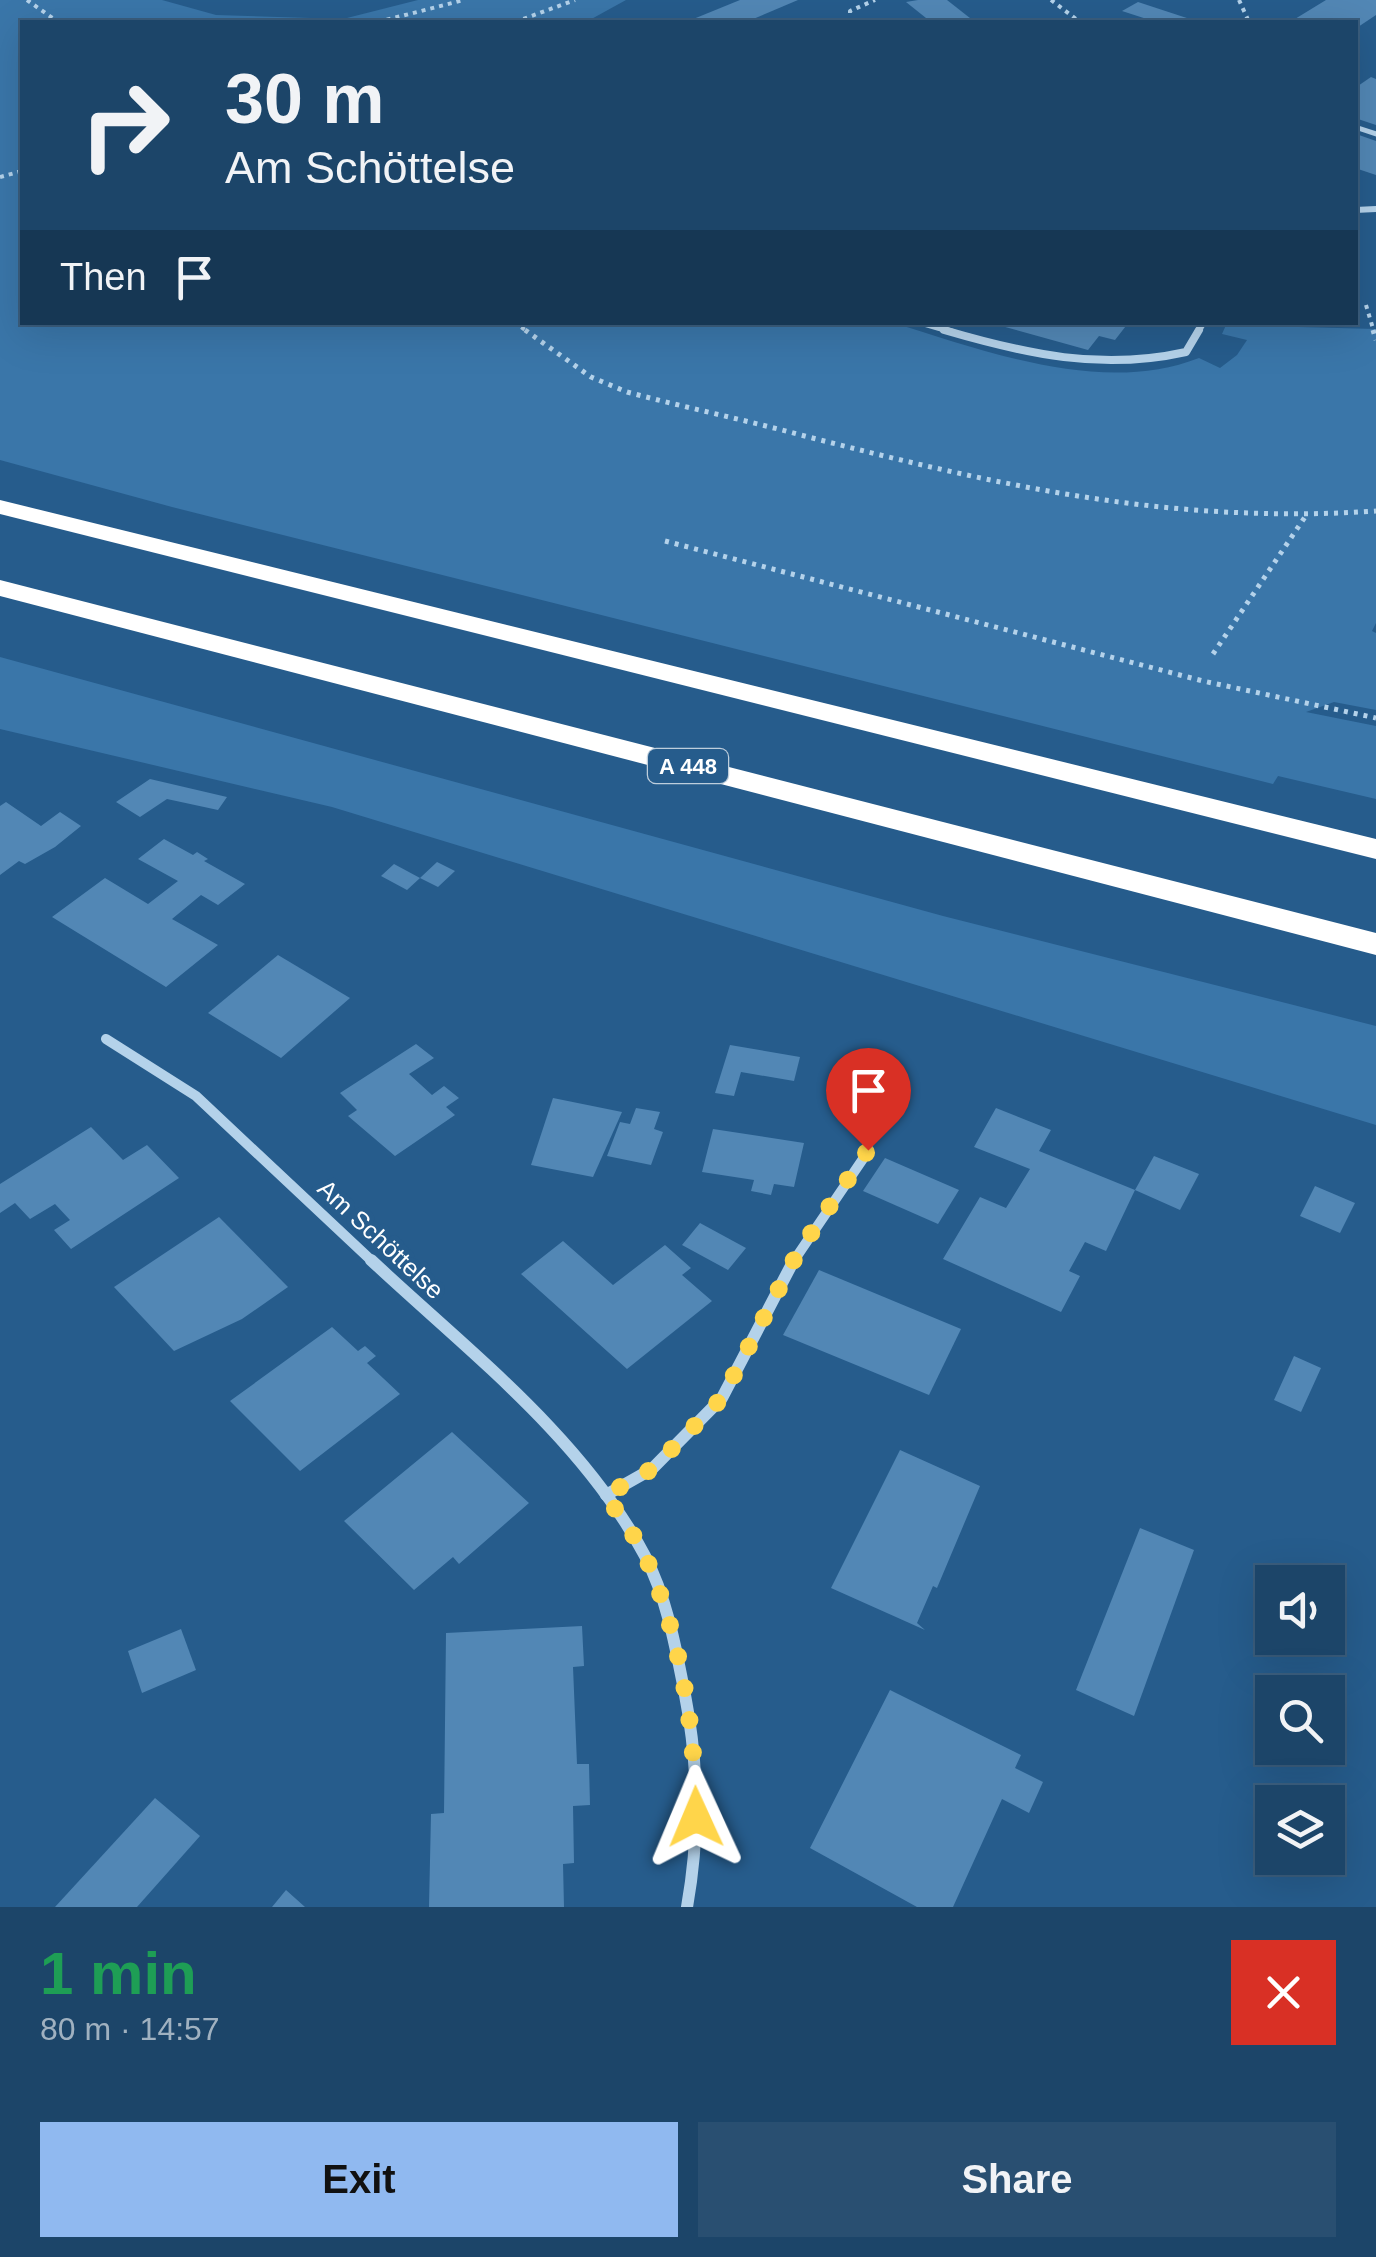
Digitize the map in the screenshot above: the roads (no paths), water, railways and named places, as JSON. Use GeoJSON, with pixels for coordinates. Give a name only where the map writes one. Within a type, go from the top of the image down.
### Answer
{"type":"FeatureCollection","features":[{"type":"Feature","properties":{"kind":"highway"},"geometry":{"type":"LineString","coordinates":[[0,507],[1376,850]]}},
{"type":"Feature","properties":{"kind":"highway","name":"A 448"},"geometry":{"type":"LineString","coordinates":[[0,588],[1376,944]]}},
{"type":"Feature","properties":{"kind":"street"},"geometry":{"type":"LineString","coordinates":[[930,325],[1051,357],[1112,366],[1152,362],[1186,352],[1202,325]]}},
{"type":"Feature","properties":{"kind":"street","name":"Am Schöttelse"},"geometry":{"type":"LineString","coordinates":[[106,1039],[196,1096],[552,1430],[606,1495],[646,1558],[674,1638],[696,1750],[697,1850],[687,1907]]}},
{"type":"Feature","properties":{"kind":"street"},"geometry":{"type":"LineString","coordinates":[[606,1495],[652,1469],[722,1398],[797,1254],[868,1150]]}}]}
